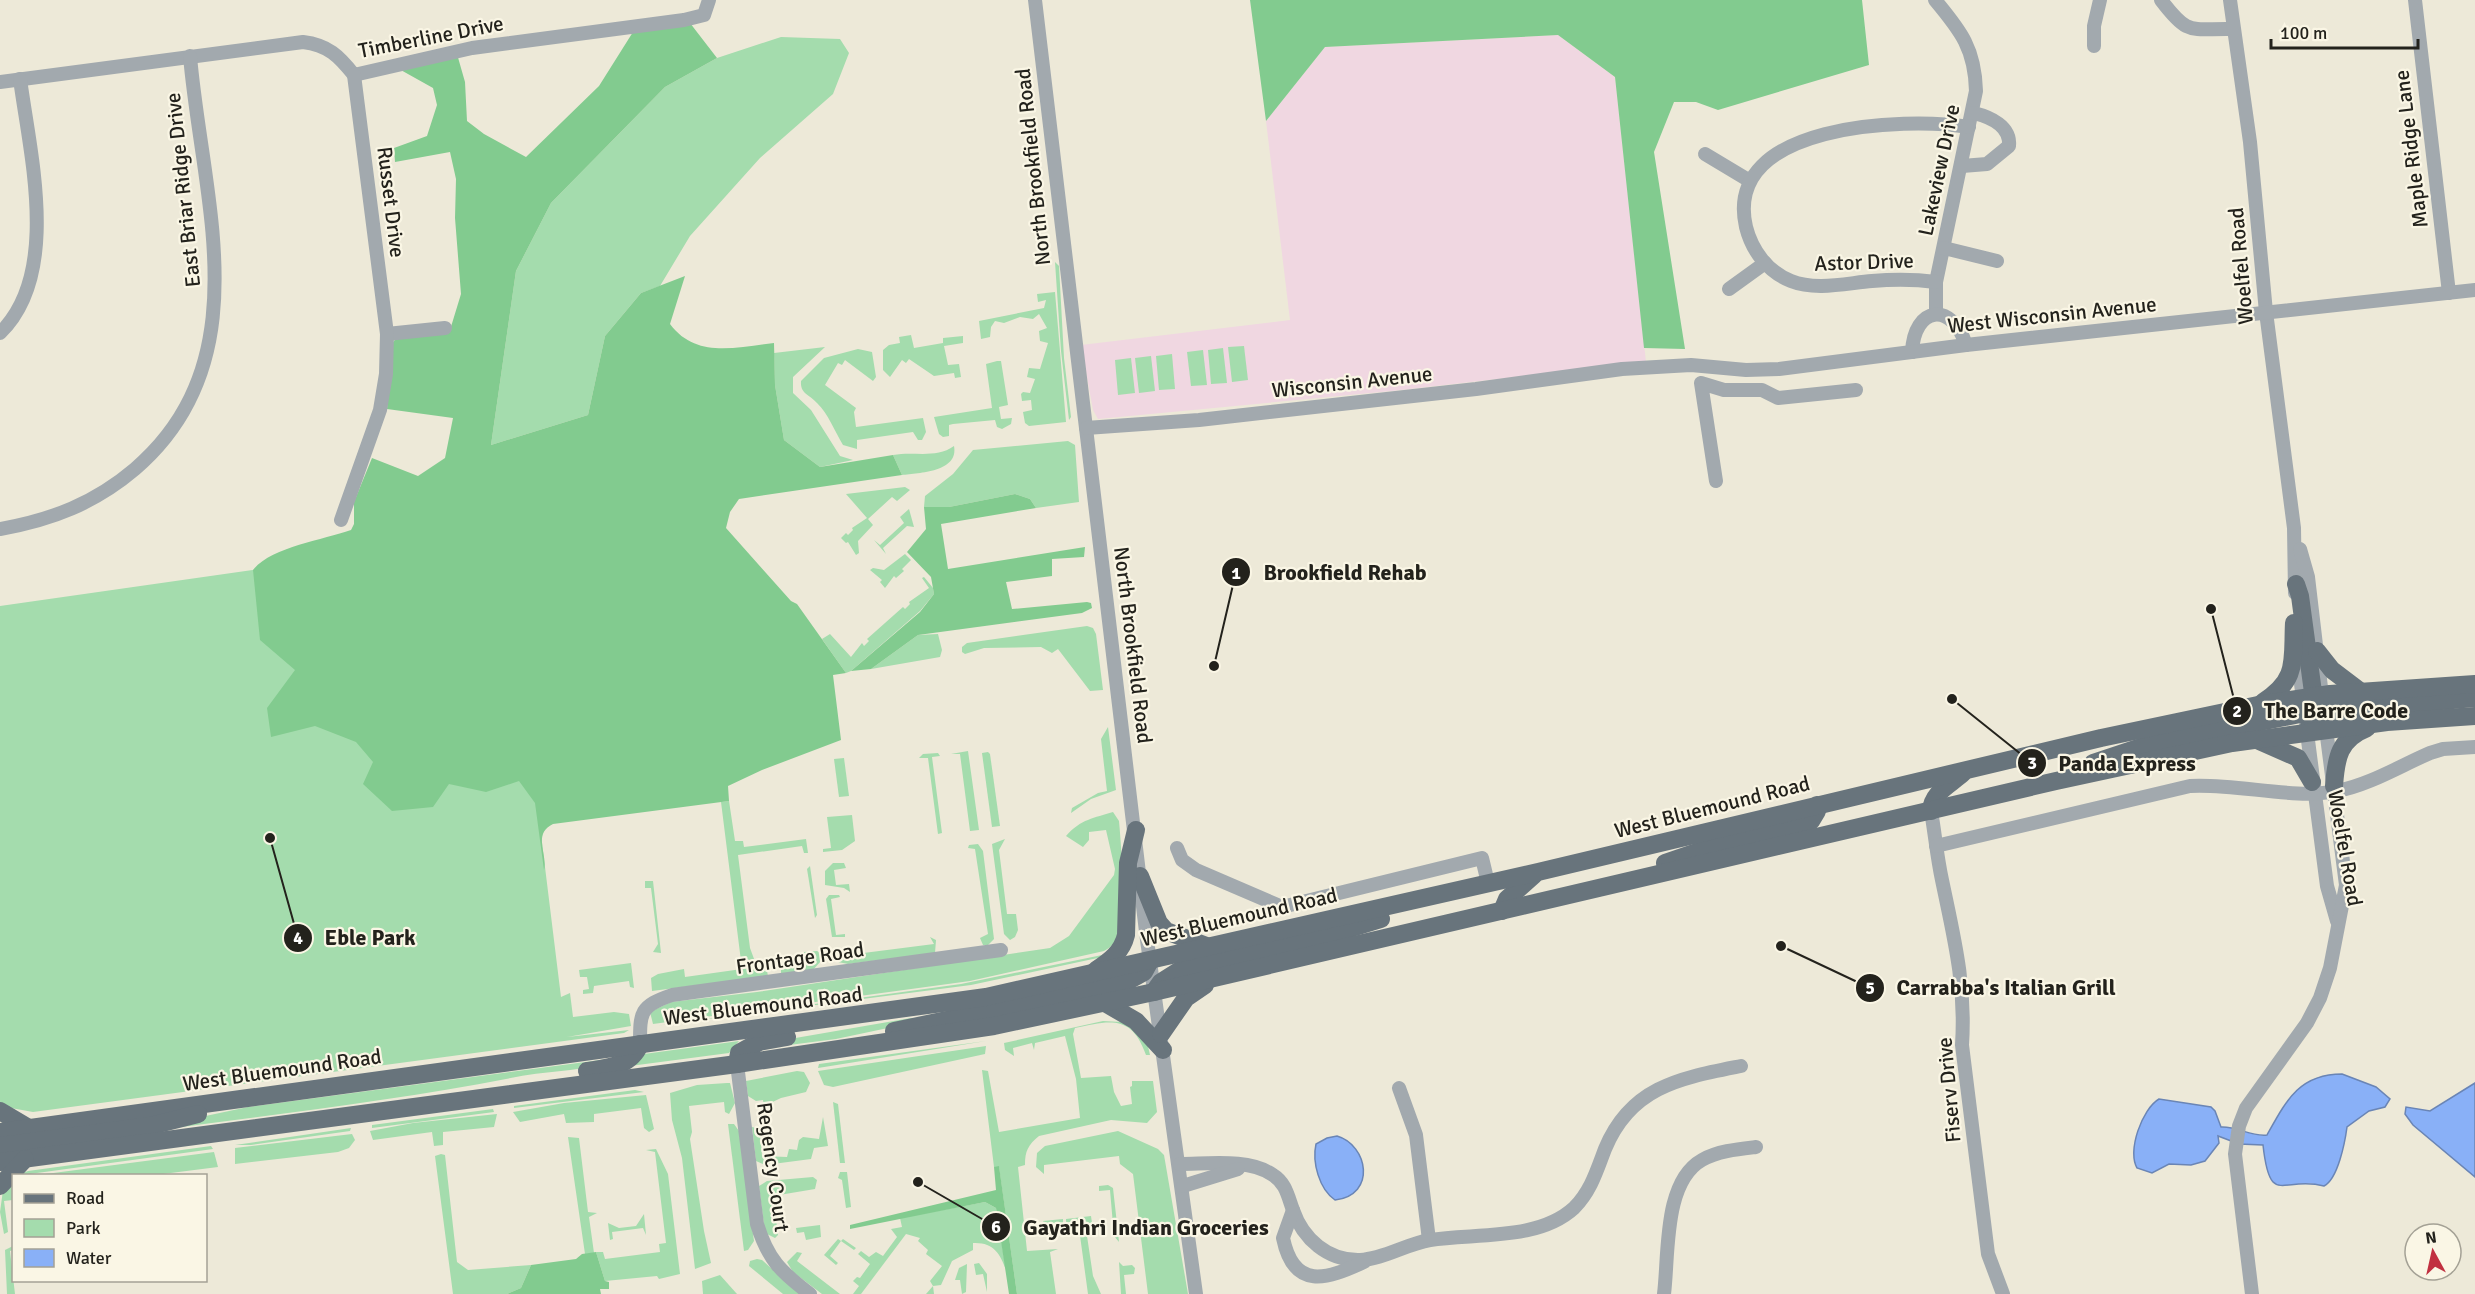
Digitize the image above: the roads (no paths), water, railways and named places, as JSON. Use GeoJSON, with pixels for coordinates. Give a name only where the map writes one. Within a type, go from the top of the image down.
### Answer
{"type":"FeatureCollection","features":[{"type":"Feature","properties":{"kind":"main road"},"geometry":{"type":"LineString","coordinates":[[0,1162],[736,1064],[994,1026],[1217,978],[2056,781],[2256,740],[2307,732],[2316,708],[2300,596],[2296,584]]}},
{"type":"Feature","properties":{"kind":"main road"},"geometry":{"type":"LineString","coordinates":[[2258,705],[2282,688],[2290,676],[2294,623]]}},
{"type":"Feature","properties":{"kind":"main road"},"geometry":{"type":"LineString","coordinates":[[2317,651],[2332,670],[2361,692]]}},
{"type":"Feature","properties":{"kind":"main road","name":"West Bluemound Road"},"geometry":{"type":"LineString","coordinates":[[2316,708],[2361,692],[2475,684]]}},
{"type":"Feature","properties":{"kind":"main road"},"geometry":{"type":"LineString","coordinates":[[2056,781],[2104,759],[2153,743],[2316,708],[2475,698]]}},
{"type":"Feature","properties":{"kind":"main road","name":"West Bluemound Road"},"geometry":{"type":"LineString","coordinates":[[0,1132],[912,1009],[986,997],[1086,976],[1967,770],[2258,705],[2316,708],[2387,722],[2471,715]]}},
{"type":"Feature","properties":{"kind":"main road"},"geometry":{"type":"LineString","coordinates":[[2335,789],[2337,758],[2344,742],[2358,731],[2387,722]]}},
{"type":"Feature","properties":{"kind":"main road"},"geometry":{"type":"LineString","coordinates":[[2256,740],[2298,758],[2313,788]]}},
{"type":"Feature","properties":{"kind":"main road"},"geometry":{"type":"LineString","coordinates":[[1931,811],[1932,800],[1937,793],[1967,770]]}},
{"type":"Feature","properties":{"kind":"main road"},"geometry":{"type":"LineString","coordinates":[[1628,881],[1680,857],[1812,821],[1818,811],[1817,805]]}},
{"type":"Feature","properties":{"kind":"main road"},"geometry":{"type":"LineString","coordinates":[[1086,976],[1109,961],[1123,945],[1129,914],[1128,863],[1136,830]]}},
{"type":"Feature","properties":{"kind":"main road"},"geometry":{"type":"LineString","coordinates":[[1502,911],[1507,899],[1538,872]]}},
{"type":"Feature","properties":{"kind":"main road"},"geometry":{"type":"LineString","coordinates":[[1140,876],[1159,923],[1166,931],[1209,947]]}},
{"type":"Feature","properties":{"kind":"main road"},"geometry":{"type":"LineString","coordinates":[[1154,992],[1161,982],[1180,970],[1326,936],[1396,914],[1446,892]]}},
{"type":"Feature","properties":{"kind":"main road"},"geometry":{"type":"LineString","coordinates":[[835,1050],[898,1029],[1124,983],[1144,972],[1150,961]]}},
{"type":"Feature","properties":{"kind":"main road"},"geometry":{"type":"LineString","coordinates":[[1105,1003],[1136,1022],[1162,1042],[1186,998],[1217,978]]}},
{"type":"Feature","properties":{"kind":"main road"},"geometry":{"type":"LineString","coordinates":[[736,1064],[739,1053],[759,1042],[839,1030],[912,1009]]}},
{"type":"Feature","properties":{"kind":"main road"},"geometry":{"type":"LineString","coordinates":[[457,1100],[520,1080],[620,1064],[636,1054],[640,1044]]}},
{"type":"Feature","properties":{"kind":"main road"},"geometry":{"type":"LineString","coordinates":[[0,1146],[150,1126],[206,1113],[248,1098]]}},
{"type":"Feature","properties":{"kind":"main road"},"geometry":{"type":"LineString","coordinates":[[0,1111],[27,1127]]}},
{"type":"Feature","properties":{"kind":"main road"},"geometry":{"type":"LineString","coordinates":[[0,1186],[25,1159]]}},
{"type":"Feature","properties":{"kind":"street","name":"Timberline Drive"},"geometry":{"type":"LineString","coordinates":[[0,82],[303,42],[320,44],[338,55],[354,75],[447,52],[684,20],[704,15],[709,0]]}},
{"type":"Feature","properties":{"kind":"street","name":"North Brookfield Road"},"geometry":{"type":"LineString","coordinates":[[1035,0],[1150,961],[1180,1164],[1196,1294]]}},
{"type":"Feature","properties":{"kind":"street","name":"Lakeview Drive"},"geometry":{"type":"LineString","coordinates":[[1935,0],[1963,35],[1974,62],[1976,91],[1974,113],[1969,127],[1936,282],[1936,314]]}},
{"type":"Feature","properties":{"kind":"street"},"geometry":{"type":"LineString","coordinates":[[2094,46],[2094,26],[2100,0]]}},
{"type":"Feature","properties":{"kind":"street"},"geometry":{"type":"LineString","coordinates":[[2161,0],[2180,24],[2199,30],[2233,29]]}},
{"type":"Feature","properties":{"kind":"street","name":"Woelfel Road"},"geometry":{"type":"LineString","coordinates":[[2230,0],[2250,142],[2266,312],[2294,528],[2296,584],[2294,623],[2335,789],[2346,885],[2337,921]]}},
{"type":"Feature","properties":{"kind":"street","name":"Maple Ridge Lane"},"geometry":{"type":"LineString","coordinates":[[2415,0],[2449,292]]}},
{"type":"Feature","properties":{"kind":"street","name":"East Briar Ridge Drive"},"geometry":{"type":"LineString","coordinates":[[0,529],[28,524],[77,508],[117,484],[152,454],[196,390],[211,337],[216,280],[190,56]]}},
{"type":"Feature","properties":{"kind":"street","name":"Russet Drive"},"geometry":{"type":"LineString","coordinates":[[341,520],[380,410],[386,374],[387,334],[354,75]]}},
{"type":"Feature","properties":{"kind":"street"},"geometry":{"type":"LineString","coordinates":[[0,333],[20,306],[34,265],[36,229],[34,186],[20,79]]}},
{"type":"Feature","properties":{"kind":"street"},"geometry":{"type":"LineString","coordinates":[[1962,166],[1987,164],[2009,146],[2008,136],[2003,128],[1988,117],[1974,113]]}},
{"type":"Feature","properties":{"kind":"street"},"geometry":{"type":"LineString","coordinates":[[1729,289],[1764,263],[1754,248],[1745,225],[1744,208],[1750,181],[1757,171],[1778,152],[1825,134],[1891,123],[1949,124],[1969,127]]}},
{"type":"Feature","properties":{"kind":"street"},"geometry":{"type":"LineString","coordinates":[[1705,154],[1750,181]]}},
{"type":"Feature","properties":{"kind":"street"},"geometry":{"type":"LineString","coordinates":[[1944,248],[1997,261]]}},
{"type":"Feature","properties":{"kind":"street","name":"Astor Drive"},"geometry":{"type":"LineString","coordinates":[[1764,263],[1785,279],[1803,285],[1907,279],[1936,282]]}},
{"type":"Feature","properties":{"kind":"street","name":"West Wisconsin Avenue"},"geometry":{"type":"LineString","coordinates":[[1628,369],[1691,365],[1746,370],[1779,369],[1966,345],[2475,290]]}},
{"type":"Feature","properties":{"kind":"street"},"geometry":{"type":"LineString","coordinates":[[1912,352],[1915,329],[1927,317],[1936,314],[1946,316],[1958,325],[1966,345]]}},
{"type":"Feature","properties":{"kind":"street"},"geometry":{"type":"LineString","coordinates":[[387,334],[445,328]]}},
{"type":"Feature","properties":{"kind":"street"},"geometry":{"type":"LineString","coordinates":[[1691,365],[1701,382],[1716,481]]}},
{"type":"Feature","properties":{"kind":"street"},"geometry":{"type":"LineString","coordinates":[[1701,382],[1708,366]]}},
{"type":"Feature","properties":{"kind":"street","name":"Wisconsin Avenue"},"geometry":{"type":"LineString","coordinates":[[1086,428],[1199,420],[1476,389],[1628,369]]}},
{"type":"Feature","properties":{"kind":"street"},"geometry":{"type":"LineString","coordinates":[[1701,382],[1724,390],[1762,390],[1778,398],[1856,390]]}},
{"type":"Feature","properties":{"kind":"street","name":"Woelfel Road"},"geometry":{"type":"LineString","coordinates":[[2294,528],[2308,577],[2317,651],[2316,708]]}},
{"type":"Feature","properties":{"kind":"street","name":"Woelfel Road"},"geometry":{"type":"LineString","coordinates":[[2307,732],[2327,886],[2337,921]]}},
{"type":"Feature","properties":{"kind":"street"},"geometry":{"type":"LineString","coordinates":[[1936,846],[2190,786],[2335,789],[2430,753],[2475,747]]}},
{"type":"Feature","properties":{"kind":"street","name":"Fiserv Drive"},"geometry":{"type":"LineString","coordinates":[[1931,811],[1954,931],[1965,1011],[1962,1045],[1988,1254],[2003,1294]]}},
{"type":"Feature","properties":{"kind":"street"},"geometry":{"type":"LineString","coordinates":[[1178,848],[1182,860],[1196,870],[1282,907],[1482,858],[1488,883]]}},
{"type":"Feature","properties":{"kind":"street"},"geometry":{"type":"LineString","coordinates":[[2252,1294],[2235,1146],[2239,1126],[2246,1108],[2307,1023],[2320,998],[2330,968],[2337,921]]}},
{"type":"Feature","properties":{"kind":"street","name":"Frontage Road"},"geometry":{"type":"LineString","coordinates":[[640,1044],[641,1012],[647,1006],[672,996],[1001,950]]}},
{"type":"Feature","properties":{"kind":"street","name":"Regency Court"},"geometry":{"type":"LineString","coordinates":[[736,1064],[757,1224],[764,1248],[783,1272],[810,1294]]}},
{"type":"Feature","properties":{"kind":"street"},"geometry":{"type":"LineString","coordinates":[[1293,1210],[1283,1230],[1283,1238],[1293,1264],[1304,1273],[1328,1277],[1369,1259],[1429,1240],[1540,1226],[1572,1210],[1588,1191],[1617,1126],[1633,1107],[1665,1084],[1741,1066]]}},
{"type":"Feature","properties":{"kind":"street"},"geometry":{"type":"LineString","coordinates":[[1399,1088],[1416,1135],[1429,1240]]}},
{"type":"Feature","properties":{"kind":"street"},"geometry":{"type":"LineString","coordinates":[[1664,1294],[1673,1210],[1682,1182],[1694,1166],[1710,1156],[1756,1147]]}},
{"type":"Feature","properties":{"kind":"street"},"geometry":{"type":"LineString","coordinates":[[1180,1164],[1254,1167],[1274,1175],[1282,1184],[1310,1240],[1325,1252],[1350,1259],[1369,1259]]}},
{"type":"Feature","properties":{"kind":"street"},"geometry":{"type":"LineString","coordinates":[[1183,1186],[1228,1172],[1254,1167]]}},
{"type":"Feature","properties":{"kind":"water"},"geometry":{"type":"Polygon","coordinates":[[[2342,1074],[2376,1087],[2390,1099],[2385,1107],[2369,1111],[2347,1127],[2337,1168],[2324,1186],[2275,1183],[2266,1165],[2263,1145],[2239,1144],[2218,1136],[2219,1143],[2205,1161],[2191,1165],[2169,1164],[2152,1173],[2137,1168],[2134,1151],[2138,1131],[2147,1112],[2159,1099],[2211,1107],[2221,1127],[2267,1135],[2288,1101],[2304,1084],[2327,1075],[2342,1074]]]}},
{"type":"Feature","properties":{"kind":"water"},"geometry":{"type":"Polygon","coordinates":[[[2475,1083],[2475,1177],[2413,1125],[2405,1114],[2406,1107],[2430,1111],[2475,1083]]]}},
{"type":"Feature","properties":{"kind":"water"},"geometry":{"type":"Polygon","coordinates":[[[1337,1136],[1348,1141],[1356,1149],[1363,1170],[1362,1180],[1357,1189],[1348,1196],[1335,1200],[1329,1195],[1318,1175],[1315,1151],[1316,1144],[1337,1136]]]}},
{"type":"Feature","properties":{"kind":"place","name":"The Barre Code"},"geometry":{"type":"Point","coordinates":[2211,609]}},
{"type":"Feature","properties":{"kind":"place","name":"Brookfield Rehab"},"geometry":{"type":"Point","coordinates":[1214,666]}},
{"type":"Feature","properties":{"kind":"place","name":"Panda Express"},"geometry":{"type":"Point","coordinates":[1952,699]}},
{"type":"Feature","properties":{"kind":"place","name":"Eble Park"},"geometry":{"type":"Point","coordinates":[270,838]}},
{"type":"Feature","properties":{"kind":"place","name":"Carrabba's Italian Grill"},"geometry":{"type":"Point","coordinates":[1781,946]}},
{"type":"Feature","properties":{"kind":"place","name":"Gayathri Indian Groceries"},"geometry":{"type":"Point","coordinates":[918,1182]}}]}
